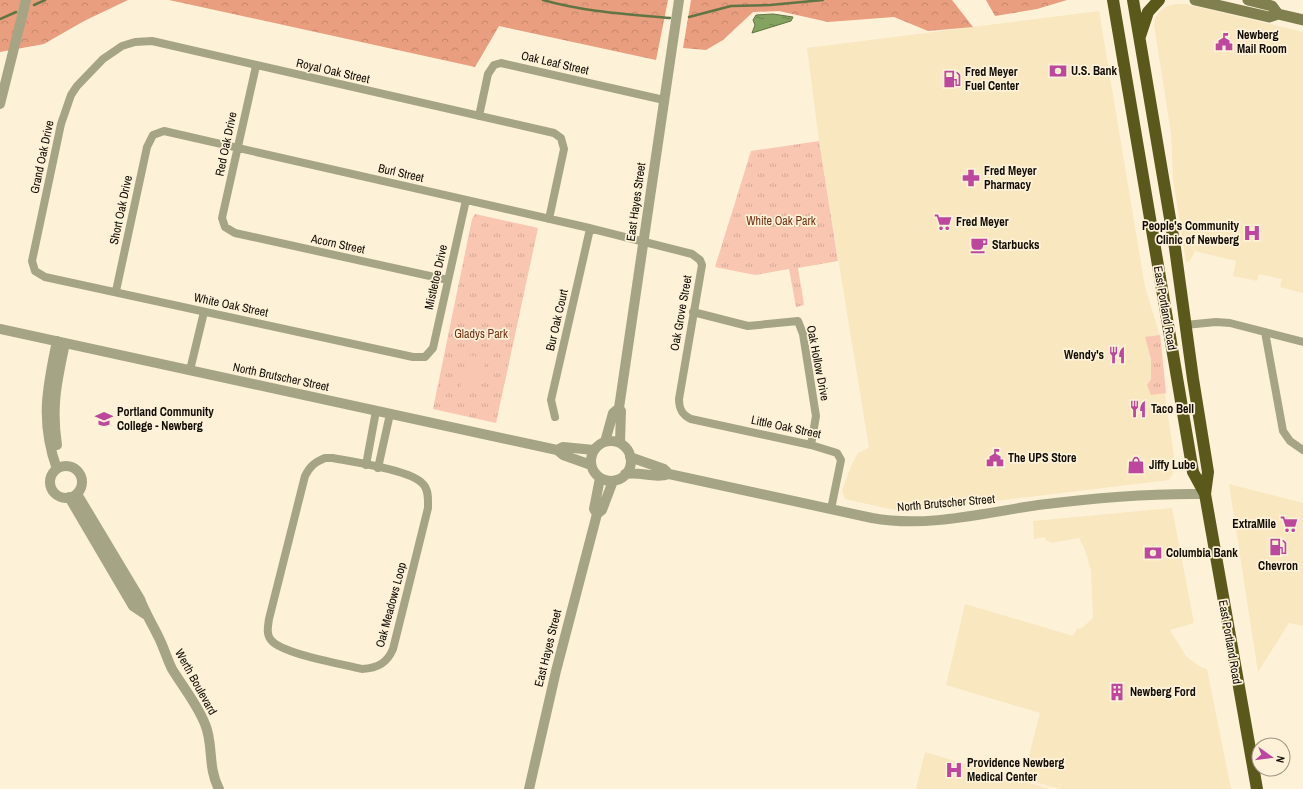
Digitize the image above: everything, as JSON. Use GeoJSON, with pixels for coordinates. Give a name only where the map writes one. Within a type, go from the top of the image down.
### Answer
{"type":"FeatureCollection","features":[{"type":"Feature","properties":{"kind":"highway","name":"East Portland Road"},"geometry":{"type":"LineString","coordinates":[[1113,0],[1193,472],[1205,494]]}},
{"type":"Feature","properties":{"kind":"highway","name":"East Portland Road"},"geometry":{"type":"LineString","coordinates":[[1133,0],[1175,248],[1185,325],[1208,472],[1205,494],[1257,789]]}},
{"type":"Feature","properties":{"kind":"highway"},"geometry":{"type":"LineString","coordinates":[[1140,37],[1148,12],[1159,0]]}},
{"type":"Feature","properties":{"kind":"main road"},"geometry":{"type":"LineString","coordinates":[[1195,0],[1269,17],[1278,14],[1303,20]]}},
{"type":"Feature","properties":{"kind":"main road"},"geometry":{"type":"LineString","coordinates":[[1248,0],[1272,6],[1278,14]]}},
{"type":"Feature","properties":{"kind":"street"},"geometry":{"type":"LineString","coordinates":[[0,104],[26,0]]}},
{"type":"Feature","properties":{"kind":"street","name":"East Hayes Street"},"geometry":{"type":"LineString","coordinates":[[620,443],[621,411],[619,408],[679,0]]}},
{"type":"Feature","properties":{"kind":"street","name":"Royal Oak Street"},"geometry":{"type":"LineString","coordinates":[[103,59],[122,46],[135,42],[152,41],[554,133],[561,138],[564,149],[549,219]]}},
{"type":"Feature","properties":{"kind":"street","name":"Grand Oak Drive"},"geometry":{"type":"LineString","coordinates":[[35,271],[32,261],[66,106],[77,86],[103,59]]}},
{"type":"Feature","properties":{"kind":"street","name":"Oak Leaf Street"},"geometry":{"type":"LineString","coordinates":[[479,116],[488,74],[494,65],[501,63],[664,100]]}},
{"type":"Feature","properties":{"kind":"street","name":"Red Oak Drive"},"geometry":{"type":"LineString","coordinates":[[226,227],[222,218],[256,66]]}},
{"type":"Feature","properties":{"kind":"street","name":"Burl Street"},"geometry":{"type":"LineString","coordinates":[[153,135],[164,131],[643,241]]}},
{"type":"Feature","properties":{"kind":"street","name":"Short Oak Drive"},"geometry":{"type":"LineString","coordinates":[[116,291],[147,147],[153,135]]}},
{"type":"Feature","properties":{"kind":"street","name":"Mistletoe Drive"},"geometry":{"type":"LineString","coordinates":[[425,356],[433,348],[466,200]]}},
{"type":"Feature","properties":{"kind":"street","name":"Acorn Street"},"geometry":{"type":"LineString","coordinates":[[226,227],[235,233],[448,280]]}},
{"type":"Feature","properties":{"kind":"street","name":"Bur Oak Court"},"geometry":{"type":"LineString","coordinates":[[555,417],[551,400],[590,229]]}},
{"type":"Feature","properties":{"kind":"street","name":"Oak Grove Street"},"geometry":{"type":"LineString","coordinates":[[643,241],[692,254],[700,260],[701,270],[679,406]]}},
{"type":"Feature","properties":{"kind":"street","name":"White Oak Street"},"geometry":{"type":"LineString","coordinates":[[35,271],[45,277],[116,291],[204,312],[413,357],[425,356]]}},
{"type":"Feature","properties":{"kind":"street"},"geometry":{"type":"LineString","coordinates":[[190,370],[204,312]]}},
{"type":"Feature","properties":{"kind":"street","name":"Oak Hollow Drive"},"geometry":{"type":"LineString","coordinates":[[693,312],[748,326],[798,321],[803,334],[816,416],[811,445]]}},
{"type":"Feature","properties":{"kind":"street"},"geometry":{"type":"LineString","coordinates":[[1185,325],[1216,322],[1265,332],[1303,342]]}},
{"type":"Feature","properties":{"kind":"street","name":"North Brutscher Street"},"geometry":{"type":"LineString","coordinates":[[0,329],[557,450],[563,455],[591,465]]}},
{"type":"Feature","properties":{"kind":"street"},"geometry":{"type":"LineString","coordinates":[[1265,332],[1284,431],[1290,441],[1303,450]]}},
{"type":"Feature","properties":{"kind":"street","name":"Werth Boulevard"},"geometry":{"type":"LineString","coordinates":[[61,342],[46,404],[46,423],[60,468],[52,475],[51,486],[58,495],[73,496],[140,600],[145,614],[159,637],[173,669],[206,724],[211,769],[219,789]]}},
{"type":"Feature","properties":{"kind":"street","name":"Little Oak Street"},"geometry":{"type":"LineString","coordinates":[[679,406],[682,412],[691,419],[811,445],[837,453],[841,460],[831,509]]}},
{"type":"Feature","properties":{"kind":"street","name":"East Hayes Street"},"geometry":{"type":"LineString","coordinates":[[605,442],[613,413],[619,408]]}},
{"type":"Feature","properties":{"kind":"street"},"geometry":{"type":"LineString","coordinates":[[366,465],[376,411]]}},
{"type":"Feature","properties":{"kind":"street"},"geometry":{"type":"LineString","coordinates":[[378,468],[390,414]]}},
{"type":"Feature","properties":{"kind":"street"},"geometry":{"type":"LineString","coordinates":[[605,442],[620,443],[625,447],[630,457],[629,469],[625,474],[613,481],[600,478],[594,472],[591,465],[594,450],[605,442]]}},
{"type":"Feature","properties":{"kind":"street","name":"North Brutscher Street"},"geometry":{"type":"LineString","coordinates":[[557,450],[563,447],[594,450]]}},
{"type":"Feature","properties":{"kind":"street","name":"North Brutscher Street"},"geometry":{"type":"LineString","coordinates":[[630,457],[664,469],[669,474]]}},
{"type":"Feature","properties":{"kind":"street","name":"Oak Meadows Loop"},"geometry":{"type":"LineString","coordinates":[[325,458],[378,468],[412,475],[424,484],[428,495],[428,508],[390,656],[384,663],[374,668],[362,669],[284,650],[270,639],[268,630],[305,476],[316,461],[325,458]]}},
{"type":"Feature","properties":{"kind":"street"},"geometry":{"type":"LineString","coordinates":[[60,468],[70,466],[79,473],[82,482],[73,496]]}},
{"type":"Feature","properties":{"kind":"street","name":"North Brutscher Street"},"geometry":{"type":"LineString","coordinates":[[625,474],[633,472],[663,476],[669,474],[890,521],[914,522],[1076,501],[1180,494],[1205,494]]}},
{"type":"Feature","properties":{"kind":"street","name":"East Hayes Street"},"geometry":{"type":"LineString","coordinates":[[597,514],[594,509],[600,478]]}},
{"type":"Feature","properties":{"kind":"street","name":"East Hayes Street"},"geometry":{"type":"LineString","coordinates":[[529,789],[558,664],[597,514],[602,510],[613,481]]}},
{"type":"Feature","properties":{"kind":"shaded area"},"geometry":{"type":"Polygon","coordinates":[[[1175,4],[1186,4],[1303,32],[1303,293],[1280,287],[1282,279],[1259,274],[1257,281],[1233,276],[1236,261],[1195,251],[1190,261],[1186,262],[1173,179],[1171,133],[1154,25],[1155,18],[1159,12],[1165,7],[1175,4]]]}},
{"type":"Feature","properties":{"kind":"shaded area"},"geometry":{"type":"Polygon","coordinates":[[[1099,11],[1145,287],[1161,339],[1166,403],[1175,463],[1173,473],[1169,480],[920,510],[903,511],[845,499],[842,491],[851,466],[858,453],[869,448],[819,141],[807,48],[1099,11]]]}},
{"type":"Feature","properties":{"kind":"shaded area"},"geometry":{"type":"Polygon","coordinates":[[[1229,484],[1303,503],[1303,626],[1289,623],[1258,672],[1229,484]]]}},
{"type":"Feature","properties":{"kind":"shaded area"},"geometry":{"type":"Polygon","coordinates":[[[1172,508],[1194,623],[1170,630],[1186,656],[1199,666],[1207,669],[1231,789],[1060,789],[1023,779],[1040,713],[946,685],[965,604],[1073,636],[1077,629],[1082,628],[1093,618],[1091,571],[1085,550],[1079,538],[1052,543],[1046,540],[1045,537],[1034,539],[1033,521],[1172,508]]]}},
{"type":"Feature","properties":{"kind":"shaded area","name":"Providence Newberg Medical Center"},"geometry":{"type":"Polygon","coordinates":[[[925,752],[1050,789],[916,789],[925,752]]]}},
{"type":"Feature","properties":{"kind":"green space"},"geometry":{"type":"Polygon","coordinates":[[[0,0],[128,0],[84,21],[44,44],[0,52],[0,0]]]}},
{"type":"Feature","properties":{"kind":"green space"},"geometry":{"type":"Polygon","coordinates":[[[169,0],[668,0],[656,60],[499,26],[475,67],[169,0]]]}},
{"type":"Feature","properties":{"kind":"green space"},"geometry":{"type":"Polygon","coordinates":[[[691,0],[952,0],[973,27],[928,31],[894,17],[828,22],[779,11],[753,12],[723,40],[706,50],[683,48],[691,0]]]}},
{"type":"Feature","properties":{"kind":"green space"},"geometry":{"type":"Polygon","coordinates":[[[986,0],[1067,0],[1037,9],[995,16],[986,0]]]}},
{"type":"Feature","properties":{"kind":"green space","name":"White Oak Park"},"geometry":{"type":"Polygon","coordinates":[[[819,141],[838,261],[798,268],[804,305],[796,307],[789,269],[755,275],[715,267],[751,151],[819,141]]]}},
{"type":"Feature","properties":{"kind":"green space","name":"Gladys Park"},"geometry":{"type":"Polygon","coordinates":[[[475,214],[538,228],[496,423],[433,409],[472,219],[475,214]]]}},
{"type":"Feature","properties":{"kind":"green space"},"geometry":{"type":"Polygon","coordinates":[[[1160,335],[1166,393],[1151,395],[1147,385],[1151,379],[1151,359],[1145,337],[1160,335]]]}},
{"type":"Feature","properties":{"kind":"green space"},"geometry":{"type":"Polygon","coordinates":[[[467,355],[486,358],[479,393],[460,389],[467,355]]]}},
{"type":"Feature","properties":{"kind":"water"},"geometry":{"type":"Polygon","coordinates":[[[773,14],[793,17],[791,21],[752,33],[755,25],[753,20],[756,15],[773,14]]]}},
{"type":"Feature","properties":{"kind":"waterway"},"geometry":{"type":"LineString","coordinates":[[34,5],[45,0]]}},
{"type":"Feature","properties":{"kind":"waterway"},"geometry":{"type":"LineString","coordinates":[[543,0],[590,10],[670,18]]}},
{"type":"Feature","properties":{"kind":"waterway"},"geometry":{"type":"LineString","coordinates":[[689,17],[731,6],[770,5],[823,0]]}},
{"type":"Feature","properties":{"kind":"waterway"},"geometry":{"type":"LineString","coordinates":[[0,19],[16,12]]}},
{"type":"Feature","properties":{"kind":"place","name":"Newberg Mail Room"},"geometry":{"type":"Point","coordinates":[1224,42]}},
{"type":"Feature","properties":{"kind":"place","name":"U.S. Bank"},"geometry":{"type":"Point","coordinates":[1058,71]}},
{"type":"Feature","properties":{"kind":"place","name":"Fred Meyer Fuel Center"},"geometry":{"type":"Point","coordinates":[952,79]}},
{"type":"Feature","properties":{"kind":"place","name":"Fred Meyer Pharmacy"},"geometry":{"type":"Point","coordinates":[971,178]}},
{"type":"Feature","properties":{"kind":"place","name":"Fred Meyer"},"geometry":{"type":"Point","coordinates":[943,222]}},
{"type":"Feature","properties":{"kind":"place","name":"People's Community Clinic of Newberg"},"geometry":{"type":"Point","coordinates":[1252,233]}},
{"type":"Feature","properties":{"kind":"place","name":"Starbucks"},"geometry":{"type":"Point","coordinates":[979,245]}},
{"type":"Feature","properties":{"kind":"place","name":"Wendy's"},"geometry":{"type":"Point","coordinates":[1117,355]}},
{"type":"Feature","properties":{"kind":"place","name":"Taco Bell"},"geometry":{"type":"Point","coordinates":[1138,409]}},
{"type":"Feature","properties":{"kind":"place","name":"Portland Community College - Newberg"},"geometry":{"type":"Point","coordinates":[104,419]}},
{"type":"Feature","properties":{"kind":"place","name":"The UPS Store"},"geometry":{"type":"Point","coordinates":[995,458]}},
{"type":"Feature","properties":{"kind":"place","name":"Jiffy Lube"},"geometry":{"type":"Point","coordinates":[1136,465]}},
{"type":"Feature","properties":{"kind":"place","name":"ExtraMile"},"geometry":{"type":"Point","coordinates":[1289,524]}},
{"type":"Feature","properties":{"kind":"place","name":"Chevron"},"geometry":{"type":"Point","coordinates":[1278,547]}},
{"type":"Feature","properties":{"kind":"place","name":"Columbia Bank"},"geometry":{"type":"Point","coordinates":[1153,553]}},
{"type":"Feature","properties":{"kind":"place","name":"Newberg Ford"},"geometry":{"type":"Point","coordinates":[1117,692]}},
{"type":"Feature","properties":{"kind":"place","name":"Providence Newberg Medical Center"},"geometry":{"type":"Point","coordinates":[954,770]}}]}
